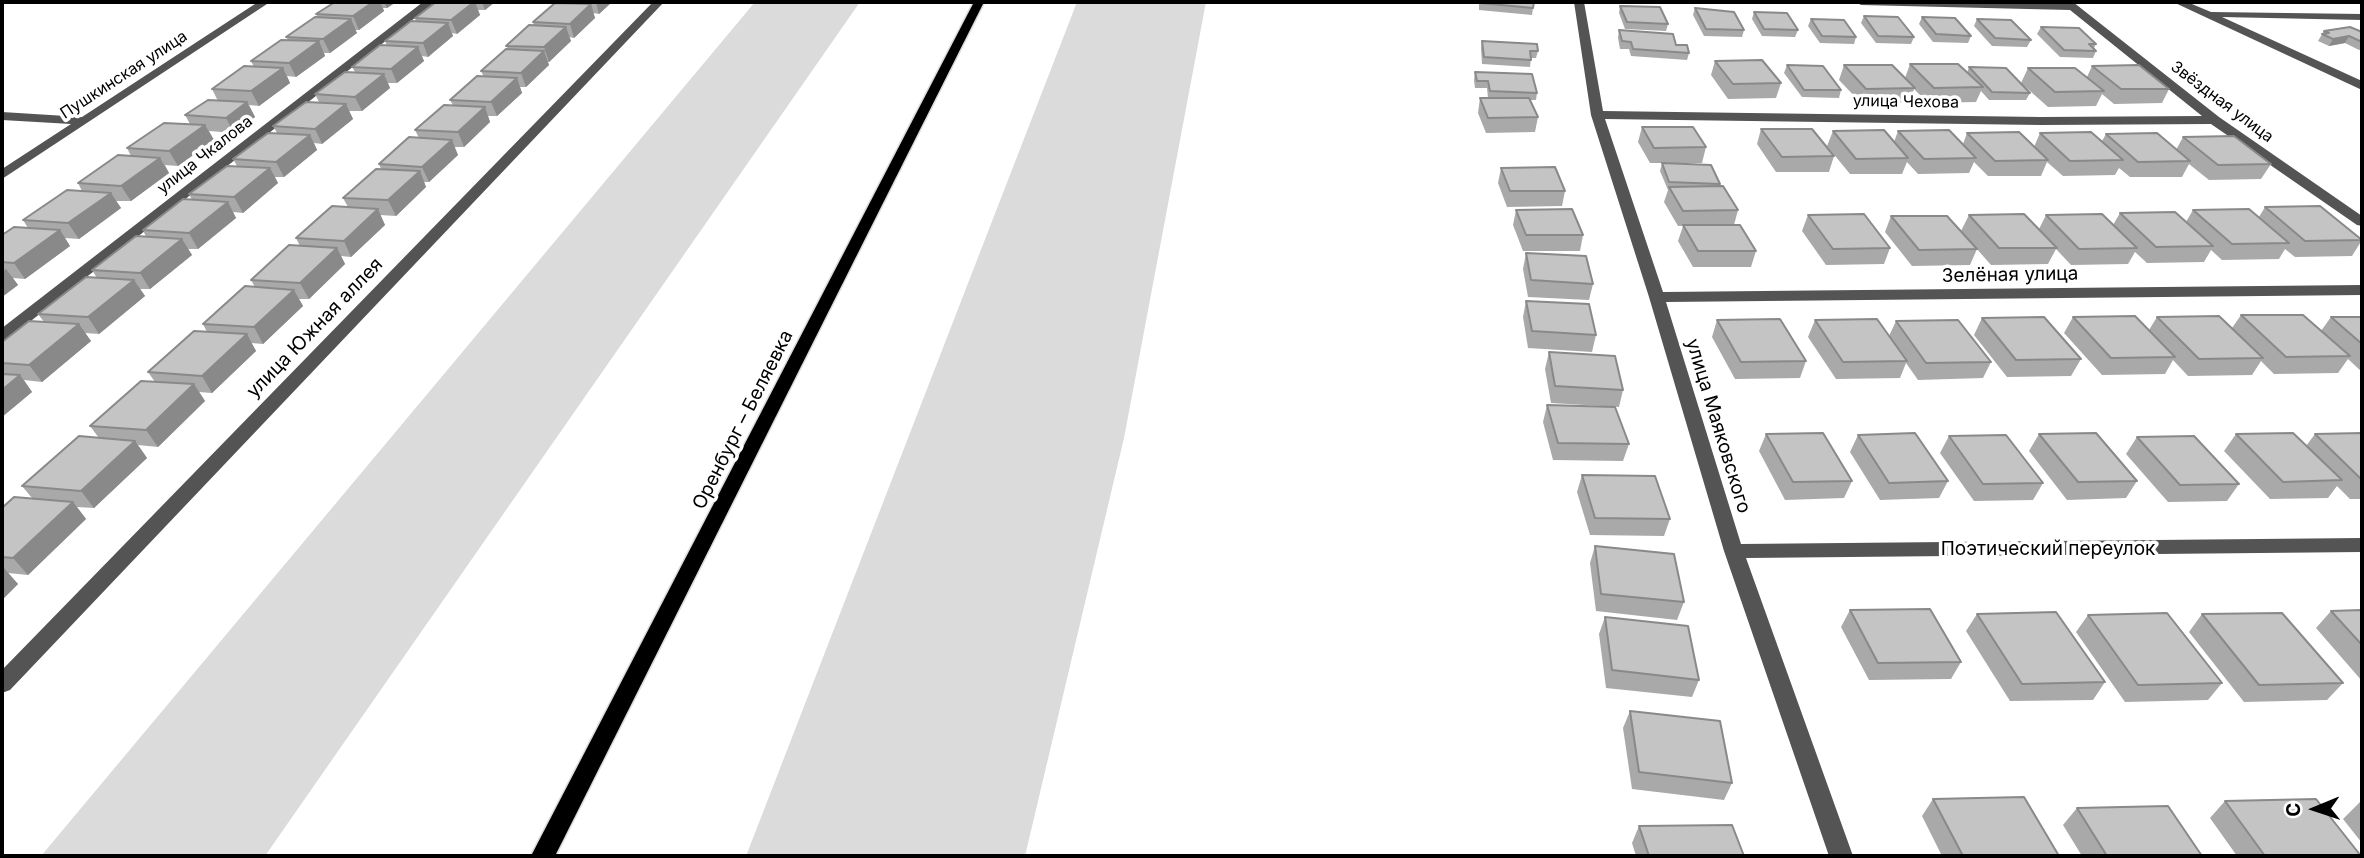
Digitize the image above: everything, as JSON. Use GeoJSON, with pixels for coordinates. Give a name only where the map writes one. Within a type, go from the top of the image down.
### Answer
{"type":"FeatureCollection","features":[{"type":"Feature","properties":{"kind":"main road","name":"Оренбург – Беляевка"},"geometry":{"type":"LineString","coordinates":[[543,856],[979,2]]}},
{"type":"Feature","properties":{"kind":"street","name":"Пушкинская улица"},"geometry":{"type":"LineString","coordinates":[[2,175],[265,2]]}},
{"type":"Feature","properties":{"kind":"street","name":"улица Чкалова"},"geometry":{"type":"LineString","coordinates":[[2,337],[430,2]]}},
{"type":"Feature","properties":{"kind":"street","name":"улица Южная аллея"},"geometry":{"type":"LineString","coordinates":[[2,684],[659,2]]}},
{"type":"Feature","properties":{"kind":"street","name":"улица Маяковского"},"geometry":{"type":"LineString","coordinates":[[1579,2],[1597,115],[1657,298],[1734,551],[1841,856]]}},
{"type":"Feature","properties":{"kind":"street"},"geometry":{"type":"LineString","coordinates":[[1861,2],[2069,4]]}},
{"type":"Feature","properties":{"kind":"street"},"geometry":{"type":"LineString","coordinates":[[2178,2],[2362,86]]}},
{"type":"Feature","properties":{"kind":"street","name":"Звёздная улица"},"geometry":{"type":"LineString","coordinates":[[2069,4],[2214,120],[2362,222]]}},
{"type":"Feature","properties":{"kind":"street"},"geometry":{"type":"LineString","coordinates":[[2205,14],[2362,17]]}},
{"type":"Feature","properties":{"kind":"street","name":"улица Чехова"},"geometry":{"type":"LineString","coordinates":[[1597,115],[2040,121],[2214,120]]}},
{"type":"Feature","properties":{"kind":"street"},"geometry":{"type":"LineString","coordinates":[[2,116],[83,121]]}},
{"type":"Feature","properties":{"kind":"street","name":"Зелёная улица"},"geometry":{"type":"LineString","coordinates":[[1657,298],[2362,290]]}},
{"type":"Feature","properties":{"kind":"street","name":"Поэтический переулок"},"geometry":{"type":"LineString","coordinates":[[1734,551],[2362,545]]}},
{"type":"Feature","properties":{"kind":"shaded area"},"geometry":{"type":"Polygon","coordinates":[[[755,2],[860,2],[265,856],[41,856],[755,2]]]}},
{"type":"Feature","properties":{"kind":"shaded area"},"geometry":{"type":"Polygon","coordinates":[[[1077,2],[1206,2],[1124,438],[1025,856],[746,856],[1077,2]]]}},
{"type":"Feature","properties":{"kind":"building"},"geometry":{"type":"Polygon","coordinates":[[[335,2],[373,2],[353,16],[316,14],[335,2]]]}},
{"type":"Feature","properties":{"kind":"building"},"geometry":{"type":"Polygon","coordinates":[[[436,2],[474,2],[451,20],[415,18],[436,2]]]}},
{"type":"Feature","properties":{"kind":"building"},"geometry":{"type":"Polygon","coordinates":[[[1480,2],[1534,2],[1533,8],[1480,2]]]}},
{"type":"Feature","properties":{"kind":"building"},"geometry":{"type":"Polygon","coordinates":[[[555,3],[591,4],[570,24],[533,22],[555,3]]]}},
{"type":"Feature","properties":{"kind":"building"},"geometry":{"type":"Polygon","coordinates":[[[1620,6],[1660,7],[1668,24],[1627,22],[1620,6]]]}},
{"type":"Feature","properties":{"kind":"building"},"geometry":{"type":"Polygon","coordinates":[[[1695,8],[1734,12],[1744,30],[1706,29],[1695,8]]]}},
{"type":"Feature","properties":{"kind":"building"},"geometry":{"type":"Polygon","coordinates":[[[1754,12],[1787,13],[1798,30],[1764,29],[1754,12]]]}},
{"type":"Feature","properties":{"kind":"building"},"geometry":{"type":"Polygon","coordinates":[[[1864,16],[1898,17],[1914,37],[1878,36],[1864,16]]]}},
{"type":"Feature","properties":{"kind":"building"},"geometry":{"type":"Polygon","coordinates":[[[315,17],[351,19],[323,39],[286,37],[315,17]]]}},
{"type":"Feature","properties":{"kind":"building"},"geometry":{"type":"Polygon","coordinates":[[[1922,17],[1955,18],[1971,36],[1936,34],[1922,17]]]}},
{"type":"Feature","properties":{"kind":"building"},"geometry":{"type":"Polygon","coordinates":[[[1811,19],[1844,20],[1856,37],[1822,36],[1811,19]]]}},
{"type":"Feature","properties":{"kind":"building"},"geometry":{"type":"Polygon","coordinates":[[[1977,19],[2011,20],[2031,40],[1995,38],[1977,19]]]}},
{"type":"Feature","properties":{"kind":"building"},"geometry":{"type":"Polygon","coordinates":[[[411,21],[448,23],[423,43],[385,41],[411,21]]]}},
{"type":"Feature","properties":{"kind":"building"},"geometry":{"type":"Polygon","coordinates":[[[529,25],[566,27],[544,47],[506,46],[529,25]]]}},
{"type":"Feature","properties":{"kind":"building"},"geometry":{"type":"Polygon","coordinates":[[[2041,27],[2079,28],[2096,44],[2089,44],[2096,51],[2064,50],[2041,27]]]}},
{"type":"Feature","properties":{"kind":"building"},"geometry":{"type":"Polygon","coordinates":[[[2350,27],[2362,32],[2362,42],[2349,36],[2333,39],[2322,34],[2329,33],[2324,31],[2350,27]]]}},
{"type":"Feature","properties":{"kind":"building"},"geometry":{"type":"Polygon","coordinates":[[[1619,30],[1673,34],[1676,45],[1687,45],[1689,53],[1633,49],[1631,42],[1622,41],[1619,30]]]}},
{"type":"Feature","properties":{"kind":"building"},"geometry":{"type":"Polygon","coordinates":[[[281,40],[319,41],[289,63],[251,61],[281,40]]]}},
{"type":"Feature","properties":{"kind":"building"},"geometry":{"type":"Polygon","coordinates":[[[1482,41],[1537,44],[1538,51],[1530,51],[1531,60],[1484,57],[1482,41]]]}},
{"type":"Feature","properties":{"kind":"building"},"geometry":{"type":"Polygon","coordinates":[[[380,45],[418,47],[391,69],[352,67],[380,45]]]}},
{"type":"Feature","properties":{"kind":"building"},"geometry":{"type":"Polygon","coordinates":[[[506,49],[544,51],[521,73],[481,71],[506,49]]]}},
{"type":"Feature","properties":{"kind":"building"},"geometry":{"type":"Polygon","coordinates":[[[1762,60],[1781,83],[1733,84],[1715,61],[1762,60]]]}},
{"type":"Feature","properties":{"kind":"building"},"geometry":{"type":"Polygon","coordinates":[[[1910,64],[1958,64],[1983,87],[1934,88],[1910,64]]]}},
{"type":"Feature","properties":{"kind":"building"},"geometry":{"type":"Polygon","coordinates":[[[1787,65],[1823,66],[1841,90],[1804,90],[1787,65]]]}},
{"type":"Feature","properties":{"kind":"building"},"geometry":{"type":"Polygon","coordinates":[[[1844,65],[1892,65],[1915,88],[1866,89],[1844,65]]]}},
{"type":"Feature","properties":{"kind":"building"},"geometry":{"type":"Polygon","coordinates":[[[2139,65],[2169,89],[2121,89],[2092,66],[2139,65]]]}},
{"type":"Feature","properties":{"kind":"building"},"geometry":{"type":"Polygon","coordinates":[[[244,66],[283,68],[251,91],[212,89],[244,66]]]}},
{"type":"Feature","properties":{"kind":"building"},"geometry":{"type":"Polygon","coordinates":[[[1969,67],[2006,68],[2030,93],[1992,92],[1969,67]]]}},
{"type":"Feature","properties":{"kind":"building"},"geometry":{"type":"Polygon","coordinates":[[[2028,68],[2075,68],[2104,91],[2055,92],[2028,68]]]}},
{"type":"Feature","properties":{"kind":"building"},"geometry":{"type":"Polygon","coordinates":[[[345,72],[384,74],[355,97],[315,94],[345,72]]]}},
{"type":"Feature","properties":{"kind":"building"},"geometry":{"type":"Polygon","coordinates":[[[1475,72],[1532,74],[1537,93],[1490,91],[1488,81],[1477,81],[1475,72]]]}},
{"type":"Feature","properties":{"kind":"building"},"geometry":{"type":"Polygon","coordinates":[[[477,76],[517,78],[491,102],[450,100],[477,76]]]}},
{"type":"Feature","properties":{"kind":"building"},"geometry":{"type":"Polygon","coordinates":[[[1480,98],[1529,98],[1538,117],[1488,118],[1480,98]]]}},
{"type":"Feature","properties":{"kind":"building"},"geometry":{"type":"Polygon","coordinates":[[[208,100],[247,102],[226,118],[185,115],[208,100]]]}},
{"type":"Feature","properties":{"kind":"building"},"geometry":{"type":"Polygon","coordinates":[[[306,102],[346,104],[315,129],[273,126],[306,102]]]}},
{"type":"Feature","properties":{"kind":"building"},"geometry":{"type":"Polygon","coordinates":[[[444,105],[485,107],[458,132],[415,130],[444,105]]]}},
{"type":"Feature","properties":{"kind":"building"},"geometry":{"type":"Polygon","coordinates":[[[164,123],[205,125],[169,151],[127,148],[164,123]]]}},
{"type":"Feature","properties":{"kind":"building"},"geometry":{"type":"Polygon","coordinates":[[[1642,127],[1693,127],[1706,147],[1654,148],[1642,127]]]}},
{"type":"Feature","properties":{"kind":"building"},"geometry":{"type":"Polygon","coordinates":[[[1761,129],[1812,129],[1834,156],[1782,157],[1761,129]]]}},
{"type":"Feature","properties":{"kind":"building"},"geometry":{"type":"Polygon","coordinates":[[[1884,130],[1908,158],[1856,159],[1833,131],[1884,130]]]}},
{"type":"Feature","properties":{"kind":"building"},"geometry":{"type":"Polygon","coordinates":[[[1949,130],[1976,158],[1924,159],[1898,131],[1949,130]]]}},
{"type":"Feature","properties":{"kind":"building"},"geometry":{"type":"Polygon","coordinates":[[[2019,132],[2048,160],[1995,161],[1967,133],[2019,132]]]}},
{"type":"Feature","properties":{"kind":"building"},"geometry":{"type":"Polygon","coordinates":[[[2091,132],[2123,160],[2070,161],[2040,133],[2091,132]]]}},
{"type":"Feature","properties":{"kind":"building"},"geometry":{"type":"Polygon","coordinates":[[[268,133],[310,135],[276,162],[233,159],[268,133]]]}},
{"type":"Feature","properties":{"kind":"building"},"geometry":{"type":"Polygon","coordinates":[[[2157,133],[2190,161],[2138,162],[2106,134],[2157,133]]]}},
{"type":"Feature","properties":{"kind":"building"},"geometry":{"type":"Polygon","coordinates":[[[2234,136],[2271,164],[2218,165],[2183,137],[2234,136]]]}},
{"type":"Feature","properties":{"kind":"building"},"geometry":{"type":"Polygon","coordinates":[[[409,137],[452,140],[422,167],[379,164],[409,137]]]}},
{"type":"Feature","properties":{"kind":"building"},"geometry":{"type":"Polygon","coordinates":[[[118,155],[160,158],[121,186],[78,183],[118,155]]]}},
{"type":"Feature","properties":{"kind":"building"},"geometry":{"type":"Polygon","coordinates":[[[1662,163],[1711,165],[1720,184],[1669,182],[1662,163]]]}},
{"type":"Feature","properties":{"kind":"building"},"geometry":{"type":"Polygon","coordinates":[[[227,166],[270,168],[234,197],[189,194],[227,166]]]}},
{"type":"Feature","properties":{"kind":"building"},"geometry":{"type":"Polygon","coordinates":[[[1555,167],[1565,191],[1510,191],[1501,168],[1555,167]]]}},
{"type":"Feature","properties":{"kind":"building"},"geometry":{"type":"Polygon","coordinates":[[[376,169],[420,171],[388,200],[343,198],[376,169]]]}},
{"type":"Feature","properties":{"kind":"building"},"geometry":{"type":"Polygon","coordinates":[[[1723,186],[1738,210],[1683,211],[1669,187],[1723,186]]]}},
{"type":"Feature","properties":{"kind":"building"},"geometry":{"type":"Polygon","coordinates":[[[67,190],[111,193],[68,223],[23,220],[67,190]]]}},
{"type":"Feature","properties":{"kind":"building"},"geometry":{"type":"Polygon","coordinates":[[[183,199],[228,202],[189,233],[143,230],[183,199]]]}},
{"type":"Feature","properties":{"kind":"building"},"geometry":{"type":"Polygon","coordinates":[[[332,206],[378,209],[344,241],[296,238],[332,206]]]}},
{"type":"Feature","properties":{"kind":"building"},"geometry":{"type":"Polygon","coordinates":[[[2320,206],[2362,240],[2305,241],[2265,207],[2320,206]]]}},
{"type":"Feature","properties":{"kind":"building"},"geometry":{"type":"Polygon","coordinates":[[[1572,209],[1583,235],[1526,235],[1516,210],[1572,209]]]}},
{"type":"Feature","properties":{"kind":"building"},"geometry":{"type":"Polygon","coordinates":[[[2249,209],[2289,243],[2232,244],[2193,210],[2249,209]]]}},
{"type":"Feature","properties":{"kind":"building"},"geometry":{"type":"Polygon","coordinates":[[[2175,212],[2213,246],[2156,247],[2120,213],[2175,212]]]}},
{"type":"Feature","properties":{"kind":"building"},"geometry":{"type":"Polygon","coordinates":[[[1864,214],[1890,248],[1833,249],[1808,215],[1864,214]]]}},
{"type":"Feature","properties":{"kind":"building"},"geometry":{"type":"Polygon","coordinates":[[[2024,214],[2057,248],[1999,248],[1969,215],[2024,214]]]}},
{"type":"Feature","properties":{"kind":"building"},"geometry":{"type":"Polygon","coordinates":[[[2102,214],[2137,248],[2079,249],[2046,215],[2102,214]]]}},
{"type":"Feature","properties":{"kind":"building"},"geometry":{"type":"Polygon","coordinates":[[[1891,216],[1947,216],[1977,249],[1919,250],[1891,216]]]}},
{"type":"Feature","properties":{"kind":"building"},"geometry":{"type":"Polygon","coordinates":[[[1683,225],[1740,225],[1756,251],[1698,251],[1683,225]]]}},
{"type":"Feature","properties":{"kind":"building"},"geometry":{"type":"Polygon","coordinates":[[[14,227],[60,230],[14,263],[2,262],[2,235],[14,227]]]}},
{"type":"Feature","properties":{"kind":"building"},"geometry":{"type":"Polygon","coordinates":[[[136,236],[182,239],[140,273],[92,270],[136,236]]]}},
{"type":"Feature","properties":{"kind":"building"},"geometry":{"type":"Polygon","coordinates":[[[289,245],[337,248],[300,283],[251,280],[289,245]]]}},
{"type":"Feature","properties":{"kind":"building"},"geometry":{"type":"Polygon","coordinates":[[[1526,253],[1586,256],[1593,284],[1531,280],[1526,253]]]}},
{"type":"Feature","properties":{"kind":"building"},"geometry":{"type":"Polygon","coordinates":[[[86,277],[134,280],[88,317],[38,314],[86,277]]]}},
{"type":"Feature","properties":{"kind":"building"},"geometry":{"type":"Polygon","coordinates":[[[245,286],[294,290],[254,327],[203,324],[245,286]]]}},
{"type":"Feature","properties":{"kind":"building"},"geometry":{"type":"Polygon","coordinates":[[[1526,301],[1589,304],[1596,335],[1532,331],[1526,301]]]}},
{"type":"Feature","properties":{"kind":"building"},"geometry":{"type":"Polygon","coordinates":[[[2241,315],[2303,315],[2350,356],[2286,357],[2241,315]]]}},
{"type":"Feature","properties":{"kind":"building"},"geometry":{"type":"Polygon","coordinates":[[[2135,316],[2175,357],[2111,358],[2073,317],[2135,316]]]}},
{"type":"Feature","properties":{"kind":"building"},"geometry":{"type":"Polygon","coordinates":[[[2219,316],[2263,358],[2199,359],[2157,317],[2219,316]]]}},
{"type":"Feature","properties":{"kind":"building"},"geometry":{"type":"Polygon","coordinates":[[[2044,317],[2081,359],[2016,360],[1982,318],[2044,317]]]}},
{"type":"Feature","properties":{"kind":"building"},"geometry":{"type":"Polygon","coordinates":[[[2331,317],[2362,317],[2362,344],[2331,317]]]}},
{"type":"Feature","properties":{"kind":"building"},"geometry":{"type":"Polygon","coordinates":[[[1780,319],[1806,361],[1741,362],[1717,320],[1780,319]]]}},
{"type":"Feature","properties":{"kind":"building"},"geometry":{"type":"Polygon","coordinates":[[[1877,319],[1907,361],[1843,362],[1815,320],[1877,319]]]}},
{"type":"Feature","properties":{"kind":"building"},"geometry":{"type":"Polygon","coordinates":[[[1958,320],[1991,362],[1926,363],[1896,321],[1958,320]]]}},
{"type":"Feature","properties":{"kind":"building"},"geometry":{"type":"Polygon","coordinates":[[[29,321],[79,324],[29,365],[2,363],[2,342],[29,321]]]}},
{"type":"Feature","properties":{"kind":"building"},"geometry":{"type":"Polygon","coordinates":[[[194,331],[247,334],[202,376],[148,372],[194,331]]]}},
{"type":"Feature","properties":{"kind":"building"},"geometry":{"type":"Polygon","coordinates":[[[1549,352],[1615,356],[1623,390],[1555,386],[1549,352]]]}},
{"type":"Feature","properties":{"kind":"building"},"geometry":{"type":"Polygon","coordinates":[[[2,374],[20,375],[2,390],[2,374]]]}},
{"type":"Feature","properties":{"kind":"building"},"geometry":{"type":"Polygon","coordinates":[[[141,381],[194,384],[146,430],[90,426],[141,381]]]}},
{"type":"Feature","properties":{"kind":"building"},"geometry":{"type":"Polygon","coordinates":[[[1547,405],[1615,407],[1629,444],[1558,443],[1547,405]]]}},
{"type":"Feature","properties":{"kind":"building"},"geometry":{"type":"Polygon","coordinates":[[[1823,433],[1852,481],[1793,482],[1766,434],[1823,433]]]}},
{"type":"Feature","properties":{"kind":"building"},"geometry":{"type":"Polygon","coordinates":[[[1915,433],[1948,481],[1889,483],[1858,435],[1915,433]]]}},
{"type":"Feature","properties":{"kind":"building"},"geometry":{"type":"Polygon","coordinates":[[[2096,433],[2137,481],[2078,482],[2039,434],[2096,433]]]}},
{"type":"Feature","properties":{"kind":"building"},"geometry":{"type":"Polygon","coordinates":[[[2293,433],[2342,480],[2283,482],[2236,434],[2293,433]]]}},
{"type":"Feature","properties":{"kind":"building"},"geometry":{"type":"Polygon","coordinates":[[[2362,433],[2362,480],[2315,434],[2362,433]]]}},
{"type":"Feature","properties":{"kind":"building"},"geometry":{"type":"Polygon","coordinates":[[[2006,435],[2043,483],[1983,484],[1949,436],[2006,435]]]}},
{"type":"Feature","properties":{"kind":"building"},"geometry":{"type":"Polygon","coordinates":[[[79,436],[135,441],[81,491],[22,486],[79,436]]]}},
{"type":"Feature","properties":{"kind":"building"},"geometry":{"type":"Polygon","coordinates":[[[2194,436],[2239,484],[2180,485],[2137,437],[2194,436]]]}},
{"type":"Feature","properties":{"kind":"building"},"geometry":{"type":"Polygon","coordinates":[[[1582,475],[1655,476],[1670,519],[1595,518],[1582,475]]]}},
{"type":"Feature","properties":{"kind":"building"},"geometry":{"type":"Polygon","coordinates":[[[14,497],[73,502],[13,558],[2,557],[2,508],[14,497]]]}},
{"type":"Feature","properties":{"kind":"building"},"geometry":{"type":"Polygon","coordinates":[[[1595,546],[1674,554],[1684,602],[1601,594],[1595,546]]]}},
{"type":"Feature","properties":{"kind":"building"},"geometry":{"type":"Polygon","coordinates":[[[1930,609],[1961,662],[1878,663],[1850,610],[1930,609]]]}},
{"type":"Feature","properties":{"kind":"building"},"geometry":{"type":"Polygon","coordinates":[[[2362,610],[2362,645],[2331,611],[2362,610]]]}},
{"type":"Feature","properties":{"kind":"building"},"geometry":{"type":"Polygon","coordinates":[[[2056,612],[2105,682],[2022,684],[1977,614],[2056,612]]]}},
{"type":"Feature","properties":{"kind":"building"},"geometry":{"type":"Polygon","coordinates":[[[2167,613],[2222,683],[2138,685],[2088,615],[2167,613]]]}},
{"type":"Feature","properties":{"kind":"building"},"geometry":{"type":"Polygon","coordinates":[[[2282,613],[2343,683],[2259,685],[2202,614],[2282,613]]]}},
{"type":"Feature","properties":{"kind":"building"},"geometry":{"type":"Polygon","coordinates":[[[1605,617],[1688,626],[1699,680],[1612,670],[1605,617]]]}},
{"type":"Feature","properties":{"kind":"building"},"geometry":{"type":"Polygon","coordinates":[[[1630,711],[1720,721],[1732,783],[1639,772],[1630,711]]]}},
{"type":"Feature","properties":{"kind":"building"},"geometry":{"type":"Polygon","coordinates":[[[2024,797],[2059,856],[1963,856],[1933,799],[2024,797]]]}},
{"type":"Feature","properties":{"kind":"building"},"geometry":{"type":"Polygon","coordinates":[[[2316,799],[2361,856],[2265,856],[2225,801],[2316,799]]]}},
{"type":"Feature","properties":{"kind":"building"},"geometry":{"type":"Polygon","coordinates":[[[2168,806],[2202,856],[2107,856],[2077,808],[2168,806]]]}},
{"type":"Feature","properties":{"kind":"building"},"geometry":{"type":"Polygon","coordinates":[[[1732,825],[1744,856],[1649,856],[1639,826],[1732,825]]]}}]}
